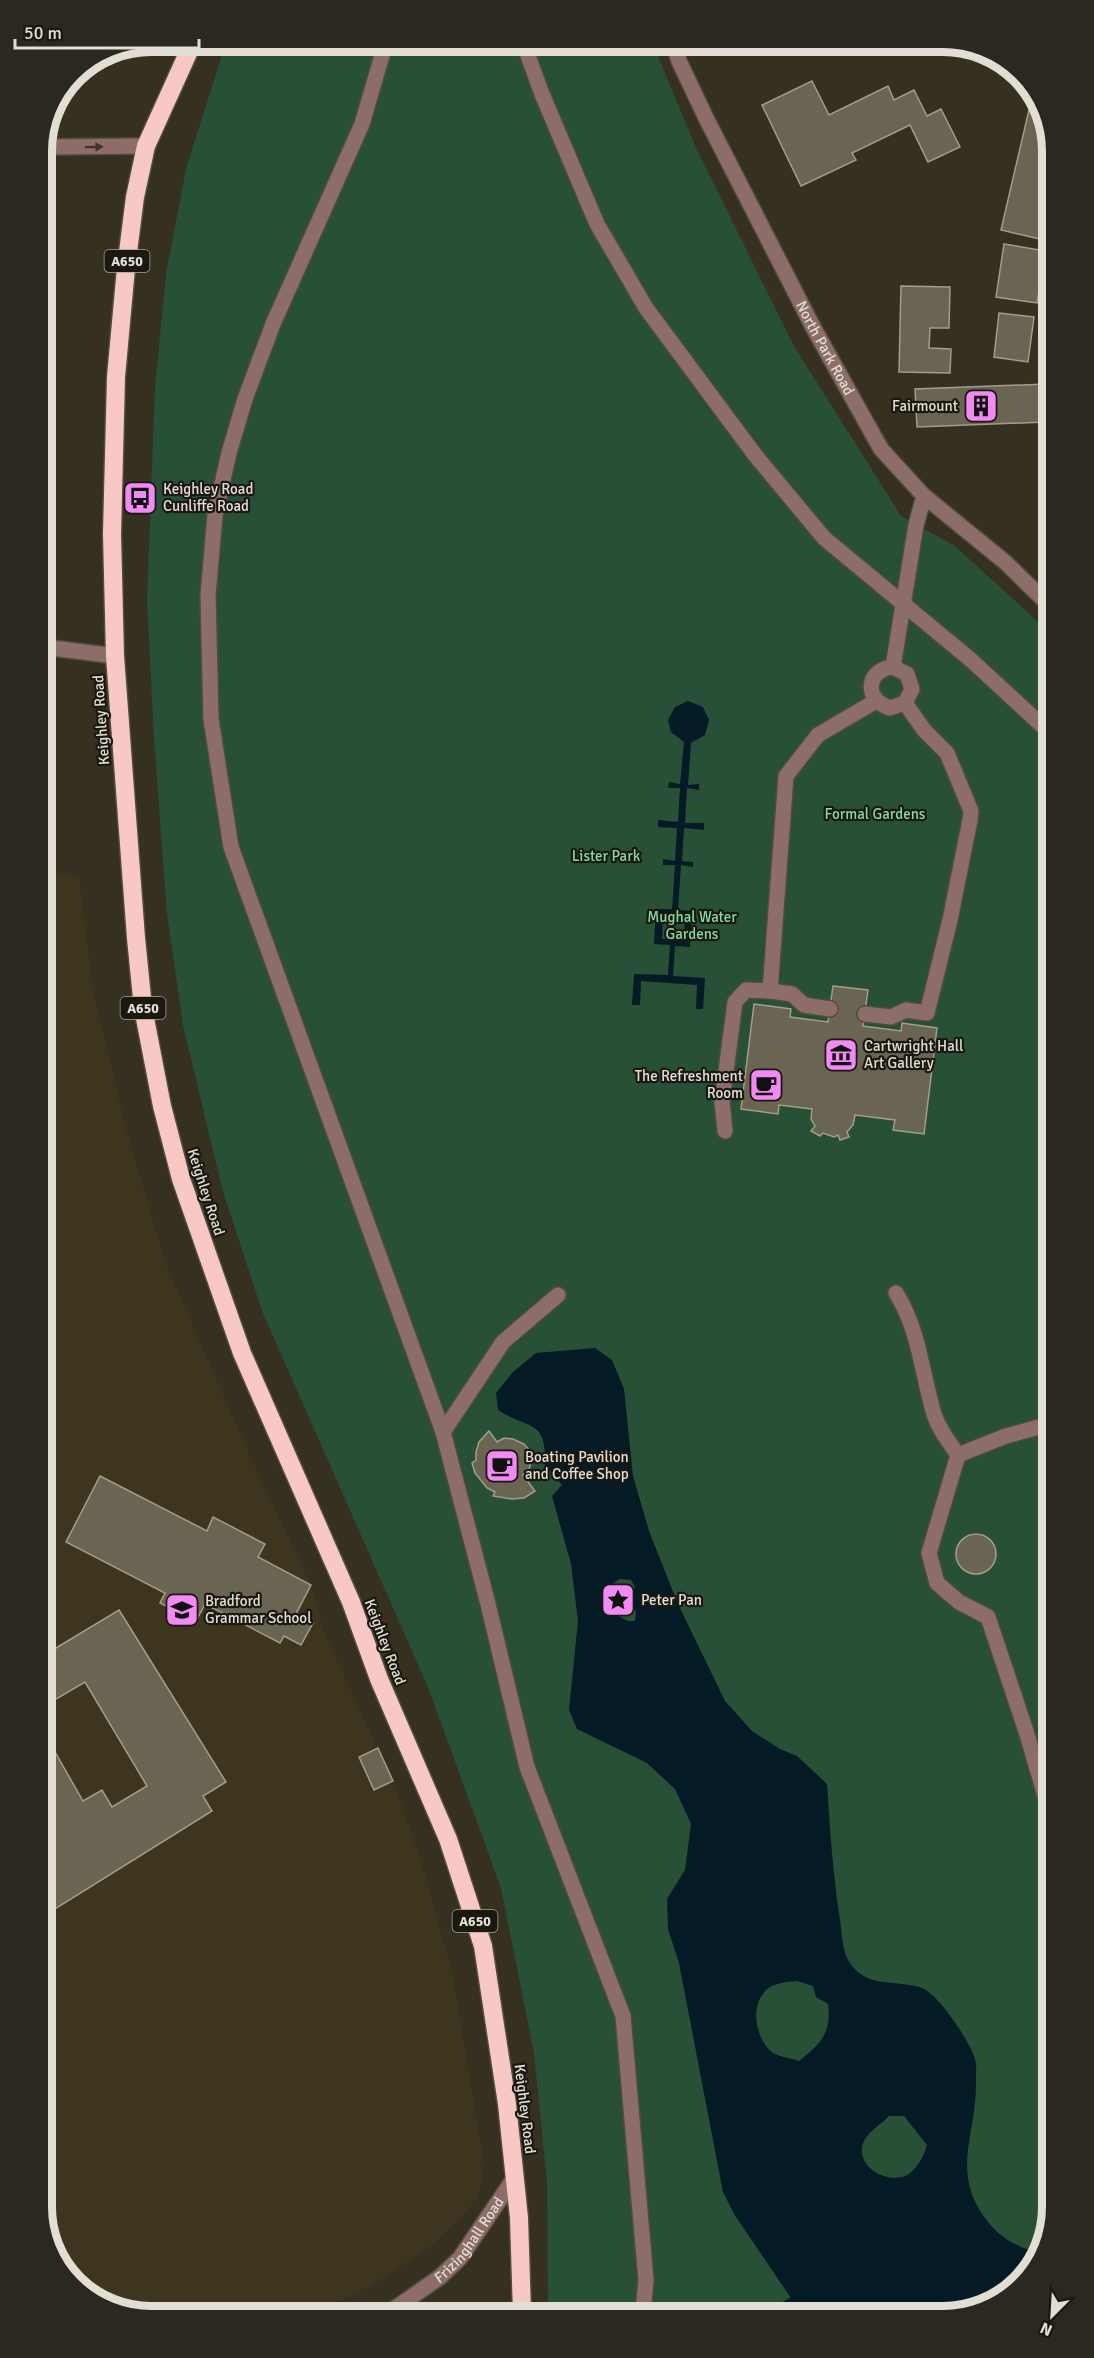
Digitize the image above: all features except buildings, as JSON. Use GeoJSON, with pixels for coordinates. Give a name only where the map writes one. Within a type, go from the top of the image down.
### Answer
{"type":"FeatureCollection","features":[{"type":"Feature","properties":{"kind":"highway","name":"Keighley Road"},"geometry":{"type":"LineString","coordinates":[[188,52],[146,146],[135,197],[116,377],[112,534],[115,656],[142,996],[167,1127],[181,1179],[242,1353],[351,1602],[379,1678],[448,1839],[483,1946],[507,2104],[515,2177],[519,2218],[522,2305]]}},
{"type":"Feature","properties":{"kind":"street"},"geometry":{"type":"LineString","coordinates":[[383,52],[362,124],[273,324],[245,399],[229,453],[215,515],[208,595],[211,719],[231,848],[443,1432],[488,1604],[527,1767],[623,2016],[646,2280],[644,2306]]}},
{"type":"Feature","properties":{"kind":"street"},"geometry":{"type":"LineString","coordinates":[[527,52],[597,224],[646,308],[755,454],[824,538],[971,660],[1042,725]]}},
{"type":"Feature","properties":{"kind":"street","name":"North Park Road"},"geometry":{"type":"LineString","coordinates":[[676,53],[707,120],[813,327],[881,449],[924,496],[1005,562],[1042,598]]}},
{"type":"Feature","properties":{"kind":"street"},"geometry":{"type":"LineString","coordinates":[[53,147],[146,146]]}},
{"type":"Feature","properties":{"kind":"street"},"geometry":{"type":"LineString","coordinates":[[893,667],[916,525],[924,496]]}},
{"type":"Feature","properties":{"kind":"street"},"geometry":{"type":"LineString","coordinates":[[53,648],[115,656]]}},
{"type":"Feature","properties":{"kind":"street"},"geometry":{"type":"LineString","coordinates":[[893,667],[907,674],[912,689],[905,703],[890,708],[876,701],[872,694],[873,678],[885,668],[893,667]]}},
{"type":"Feature","properties":{"kind":"street"},"geometry":{"type":"LineString","coordinates":[[770,990],[786,776],[818,735],[876,701]]}},
{"type":"Feature","properties":{"kind":"street"},"geometry":{"type":"LineString","coordinates":[[865,1014],[891,1017],[906,1010],[927,1012],[950,920],[971,812],[947,753],[924,730],[905,703]]}},
{"type":"Feature","properties":{"kind":"street"},"geometry":{"type":"LineString","coordinates":[[725,1131],[722,1102],[735,1002],[746,990],[770,990],[792,994],[804,1005],[830,1009]]}},
{"type":"Feature","properties":{"kind":"street"},"geometry":{"type":"LineString","coordinates":[[896,1293],[904,1306],[913,1333],[935,1416],[943,1434],[958,1455]]}},
{"type":"Feature","properties":{"kind":"street"},"geometry":{"type":"LineString","coordinates":[[443,1432],[503,1342],[558,1295]]}},
{"type":"Feature","properties":{"kind":"street"},"geometry":{"type":"LineString","coordinates":[[958,1455],[1006,1436],[1042,1426]]}},
{"type":"Feature","properties":{"kind":"street"},"geometry":{"type":"LineString","coordinates":[[958,1455],[929,1553],[937,1583],[959,1602],[988,1617],[1042,1785]]}},
{"type":"Feature","properties":{"kind":"street","name":"Frizinghall Road"},"geometry":{"type":"LineString","coordinates":[[399,2305],[440,2277],[460,2258],[515,2177]]}},
{"type":"Feature","properties":{"kind":"shaded area","name":"Bradford Grammar School"},"geometry":{"type":"Polygon","coordinates":[[[53,875],[79,876],[93,991],[125,1124],[165,1262],[251,1458],[311,1585],[325,1635],[393,1781],[421,1860],[453,1976],[484,2165],[478,2197],[458,2221],[427,2249],[371,2286],[329,2305],[132,2304],[102,2292],[81,2277],[66,2256],[54,2226],[52,2207],[53,875]]]}},
{"type":"Feature","properties":{"kind":"green space","name":"Lister Park"},"geometry":{"type":"Polygon","coordinates":[[[223,52],[656,53],[697,150],[794,346],[901,516],[955,546],[1042,626],[1042,2207],[1036,2238],[1021,2267],[1003,2285],[974,2300],[943,2306],[548,2306],[547,2182],[534,2053],[501,1888],[428,1687],[262,1311],[222,1188],[183,1025],[167,914],[154,739],[147,600],[155,387],[166,274],[186,169],[223,52]]]}},
{"type":"Feature","properties":{"kind":"water"},"geometry":{"type":"Polygon","coordinates":[[[688,701],[703,707],[709,720],[705,735],[691,743],[688,785],[699,784],[699,790],[687,788],[685,823],[704,823],[704,830],[684,828],[682,861],[693,862],[693,867],[681,865],[678,910],[692,911],[690,947],[675,946],[673,976],[705,978],[703,1009],[696,1009],[697,985],[641,981],[640,1005],[632,1005],[634,974],[668,975],[670,945],[654,944],[656,909],[672,909],[675,865],[663,865],[663,859],[675,861],[677,828],[658,827],[658,820],[678,822],[680,788],[668,788],[669,782],[680,784],[684,742],[671,732],[668,720],[675,707],[688,701]],[[663,916],[662,939],[684,940],[685,918],[663,916]]]}},
{"type":"Feature","properties":{"kind":"water"},"geometry":{"type":"Polygon","coordinates":[[[595,1348],[612,1360],[624,1389],[633,1476],[649,1531],[678,1604],[725,1701],[752,1731],[780,1749],[797,1756],[827,1784],[835,1886],[843,1946],[848,1960],[863,1976],[873,1980],[913,1985],[929,1992],[952,2018],[971,2048],[976,2070],[967,2169],[970,2186],[976,2204],[998,2233],[1016,2245],[1031,2250],[1013,2277],[992,2292],[962,2304],[943,2306],[804,2306],[793,2301],[734,2214],[723,2192],[679,1963],[668,1929],[667,1899],[685,1870],[691,1824],[675,1789],[647,1763],[577,1729],[569,1710],[578,1621],[571,1564],[552,1496],[562,1485],[545,1465],[543,1439],[539,1432],[534,1427],[498,1410],[496,1393],[513,1372],[536,1353],[595,1348]],[[620,1579],[613,1583],[605,1594],[610,1612],[628,1621],[635,1621],[636,1611],[629,1605],[629,1597],[635,1587],[631,1580],[620,1579]],[[797,1981],[778,1984],[766,1990],[759,2001],[756,2017],[759,2033],[767,2048],[773,2053],[799,2061],[823,2037],[829,2014],[828,2004],[816,1997],[813,1986],[797,1981]],[[889,2116],[866,2138],[862,2148],[863,2156],[866,2163],[879,2174],[895,2178],[903,2177],[916,2167],[927,2145],[904,2116],[889,2116]]]}},
{"type":"Feature","properties":{"kind":"waterway"},"geometry":{"type":"LineString","coordinates":[[783,2306],[793,2301]]}},
{"type":"Feature","properties":{"kind":"place","name":"Fairmount"},"geometry":{"type":"Point","coordinates":[981,406]}},
{"type":"Feature","properties":{"kind":"place","name":"Keighley Road Cunliffe Road"},"geometry":{"type":"Point","coordinates":[140,498]}},
{"type":"Feature","properties":{"kind":"place","name":"Cartwright Hall Art Gallery"},"geometry":{"type":"Point","coordinates":[841,1055]}},
{"type":"Feature","properties":{"kind":"place","name":"The Refreshment Room"},"geometry":{"type":"Point","coordinates":[766,1085]}},
{"type":"Feature","properties":{"kind":"place","name":"Boating Pavilion and Coffee Shop"},"geometry":{"type":"Point","coordinates":[502,1466]}},
{"type":"Feature","properties":{"kind":"place","name":"Peter Pan"},"geometry":{"type":"Point","coordinates":[618,1600]}},
{"type":"Feature","properties":{"kind":"place","name":"Bradford Grammar School"},"geometry":{"type":"Point","coordinates":[182,1610]}},
{"type":"Feature","properties":{"kind":"park label","name":"Formal Gardens"},"geometry":{"type":"Point","coordinates":[875,814]}},
{"type":"Feature","properties":{"kind":"park label","name":"Mughal Water Gardens"},"geometry":{"type":"Point","coordinates":[692,926]}}]}
